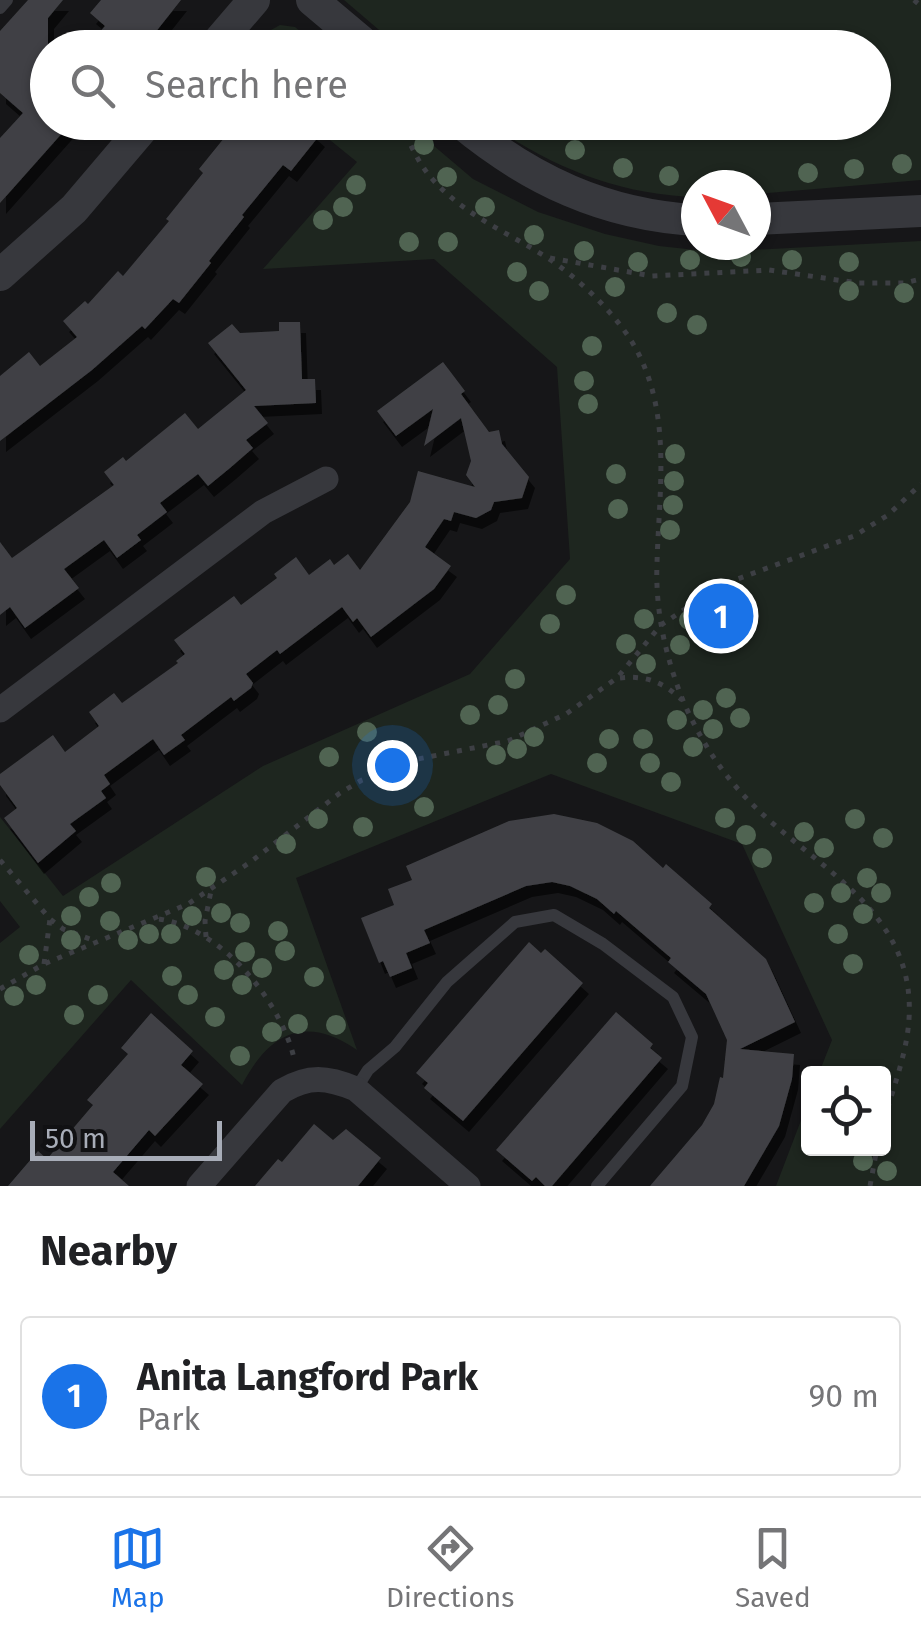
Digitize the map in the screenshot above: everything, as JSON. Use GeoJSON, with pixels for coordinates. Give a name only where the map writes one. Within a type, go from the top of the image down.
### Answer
{"type":"FeatureCollection","features":[{"type":"Feature","properties":{"kind":"street"},"geometry":{"type":"LineString","coordinates":[[228,30],[254,0]]}},
{"type":"Feature","properties":{"kind":"street"},"geometry":{"type":"LineString","coordinates":[[312,0],[348,30]]}},
{"type":"Feature","properties":{"kind":"street"},"geometry":{"type":"LineString","coordinates":[[0,275],[74,209],[133,140]]}},
{"type":"Feature","properties":{"kind":"street"},"geometry":{"type":"LineString","coordinates":[[484,140],[522,168],[564,191],[626,211],[681,219]]}},
{"type":"Feature","properties":{"kind":"street"},"geometry":{"type":"LineString","coordinates":[[771,218],[921,211]]}},
{"type":"Feature","properties":{"kind":"street"},"geometry":{"type":"LineString","coordinates":[[0,710],[263,512],[326,479]]}},
{"type":"Feature","properties":{"kind":"street"},"geometry":{"type":"LineString","coordinates":[[199,1186],[282,1091],[300,1080],[317,1077],[356,1089],[468,1186]]}},
{"type":"Feature","properties":{"kind":"lane"},"geometry":{"type":"LineString","coordinates":[[0,8],[7,0]]}},
{"type":"Feature","properties":{"kind":"lane"},"geometry":{"type":"LineString","coordinates":[[356,1089],[368,1070],[395,1046],[447,982],[515,922],[554,915],[603,944],[673,996],[692,1037],[682,1086],[597,1186]]}},
{"type":"Feature","properties":{"kind":"path"},"geometry":{"type":"LineString","coordinates":[[914,0],[921,6]]}},
{"type":"Feature","properties":{"kind":"path"},"geometry":{"type":"LineString","coordinates":[[409,140],[418,160],[458,204],[484,223],[547,257],[571,276],[623,329],[644,366],[654,396],[662,454],[656,564],[661,625],[670,667],[711,755],[731,782],[784,834],[849,885],[880,920],[900,958],[909,997],[908,1038],[891,1098]]}},
{"type":"Feature","properties":{"kind":"path"},"geometry":{"type":"LineString","coordinates":[[547,257],[652,276],[769,270],[858,282],[904,283],[921,279]]}},
{"type":"Feature","properties":{"kind":"path"},"geometry":{"type":"LineString","coordinates":[[0,988],[44,964],[157,919],[212,890],[316,810],[362,780],[418,760],[483,748],[536,730],[617,678],[661,625],[732,580],[854,536],[888,516],[921,484]]}},
{"type":"Feature","properties":{"kind":"path"},"geometry":{"type":"LineString","coordinates":[[617,678],[647,678],[662,684],[684,703]]}},
{"type":"Feature","properties":{"kind":"path"},"geometry":{"type":"LineString","coordinates":[[0,860],[50,919],[97,942]]}},
{"type":"Feature","properties":{"kind":"path"},"geometry":{"type":"LineString","coordinates":[[206,938],[204,921],[212,890]]}},
{"type":"Feature","properties":{"kind":"path"},"geometry":{"type":"LineString","coordinates":[[44,964],[50,919]]}},
{"type":"Feature","properties":{"kind":"path"},"geometry":{"type":"LineString","coordinates":[[157,919],[179,922],[206,938],[265,994],[289,1038]]}},
{"type":"Feature","properties":{"kind":"path"},"geometry":{"type":"LineString","coordinates":[[870,1186],[876,1156]]}},
{"type":"Feature","properties":{"kind":"shaded area"},"geometry":{"type":"Polygon","coordinates":[[[344,0],[921,0],[921,180],[771,193],[771,170],[681,170],[681,196],[640,191],[587,176],[514,140],[891,140],[891,30],[379,30],[344,0]]]}},
{"type":"Feature","properties":{"kind":"shaded area"},"geometry":{"type":"Polygon","coordinates":[[[280,25],[299,30],[271,30],[280,25]]]}},
{"type":"Feature","properties":{"kind":"shaded area"},"geometry":{"type":"Polygon","coordinates":[[[330,140],[427,140],[473,179],[538,212],[605,234],[681,248],[681,260],[771,260],[771,249],[921,241],[921,1186],[776,1186],[801,1120],[801,1156],[891,1156],[891,1066],[822,1066],[832,1040],[742,844],[551,774],[296,878],[357,1050],[321,1033],[290,1034],[264,1053],[242,1085],[131,980],[0,1129],[0,943],[20,927],[0,901],[0,817],[63,896],[263,766],[470,674],[570,559],[557,367],[434,259],[263,269],[357,162],[330,140]]]}},
{"type":"Feature","properties":{"kind":"building"},"geometry":{"type":"Polygon","coordinates":[[[28,0],[63,0],[48,18],[48,30],[30,30],[30,140],[56,140],[0,203],[0,138],[23,113],[0,93],[0,31],[28,0]]]}},
{"type":"Feature","properties":{"kind":"building"},"geometry":{"type":"Polygon","coordinates":[[[101,0],[181,0],[157,30],[102,30],[105,26],[90,13],[101,0]]]}},
{"type":"Feature","properties":{"kind":"building"},"geometry":{"type":"Polygon","coordinates":[[[222,140],[316,140],[291,171],[283,165],[179,303],[173,299],[145,329],[142,326],[0,441],[0,376],[29,352],[40,366],[77,337],[63,321],[85,301],[88,304],[118,271],[123,276],[169,221],[166,219],[203,173],[199,169],[222,140]]]}},
{"type":"Feature","properties":{"kind":"building"},"geometry":{"type":"Polygon","coordinates":[[[279,322],[300,322],[302,379],[315,379],[316,403],[254,406],[268,423],[246,440],[253,448],[230,468],[208,486],[198,474],[160,503],[167,512],[137,535],[141,540],[117,558],[104,540],[64,569],[79,588],[25,628],[10,607],[0,615],[0,542],[12,558],[114,485],[104,472],[123,457],[126,461],[185,413],[198,429],[246,390],[208,343],[232,324],[240,333],[279,331],[279,322]]]}},
{"type":"Feature","properties":{"kind":"building"},"geometry":{"type":"Polygon","coordinates":[[[443,362],[489,432],[499,430],[502,444],[529,477],[522,498],[494,502],[491,510],[476,518],[454,512],[451,521],[444,519],[425,547],[451,566],[434,589],[371,637],[357,618],[353,622],[342,607],[280,654],[277,650],[246,674],[253,683],[251,688],[234,701],[231,697],[181,735],[185,740],[164,755],[153,739],[104,775],[110,784],[101,791],[106,798],[70,824],[76,831],[38,863],[4,818],[17,808],[0,785],[0,774],[53,735],[65,752],[99,726],[89,712],[114,693],[122,703],[178,663],[185,654],[174,640],[234,596],[241,605],[277,578],[274,574],[296,557],[309,575],[330,559],[334,565],[348,554],[360,570],[410,502],[418,471],[475,487],[466,475],[471,461],[461,418],[424,446],[433,409],[396,436],[377,411],[443,362]]]}},
{"type":"Feature","properties":{"kind":"building"},"geometry":{"type":"Polygon","coordinates":[[[554,814],[597,823],[633,841],[712,904],[709,908],[766,959],[795,1022],[740,1049],[794,1054],[792,1079],[779,1126],[744,1186],[650,1186],[702,1125],[714,1104],[720,1077],[723,1078],[727,1040],[706,994],[668,962],[671,958],[597,899],[552,882],[526,886],[424,930],[430,943],[406,953],[412,968],[390,977],[383,961],[379,963],[361,918],[394,905],[388,889],[412,880],[406,866],[509,821],[554,814]]]}},
{"type":"Feature","properties":{"kind":"building"},"geometry":{"type":"Polygon","coordinates":[[[529,942],[541,953],[545,949],[583,983],[463,1121],[424,1088],[428,1083],[416,1073],[529,942]]]}},
{"type":"Feature","properties":{"kind":"building"},"geometry":{"type":"Polygon","coordinates":[[[616,1012],[653,1044],[650,1048],[662,1058],[552,1186],[545,1186],[536,1177],[532,1181],[496,1150],[616,1012]]]}},
{"type":"Feature","properties":{"kind":"building"},"geometry":{"type":"Polygon","coordinates":[[[151,1013],[193,1051],[181,1065],[203,1084],[155,1136],[149,1130],[113,1172],[129,1186],[8,1186],[38,1151],[47,1159],[93,1105],[87,1100],[128,1054],[121,1048],[151,1013]]]}},
{"type":"Feature","properties":{"kind":"building"},"geometry":{"type":"Polygon","coordinates":[[[314,1124],[333,1140],[346,1129],[381,1158],[358,1186],[255,1186],[278,1159],[282,1162],[314,1124]]]}},
{"type":"Feature","properties":{"kind":"place","name":"Anita Langford Park"},"geometry":{"type":"Point","coordinates":[721,616]}}]}
